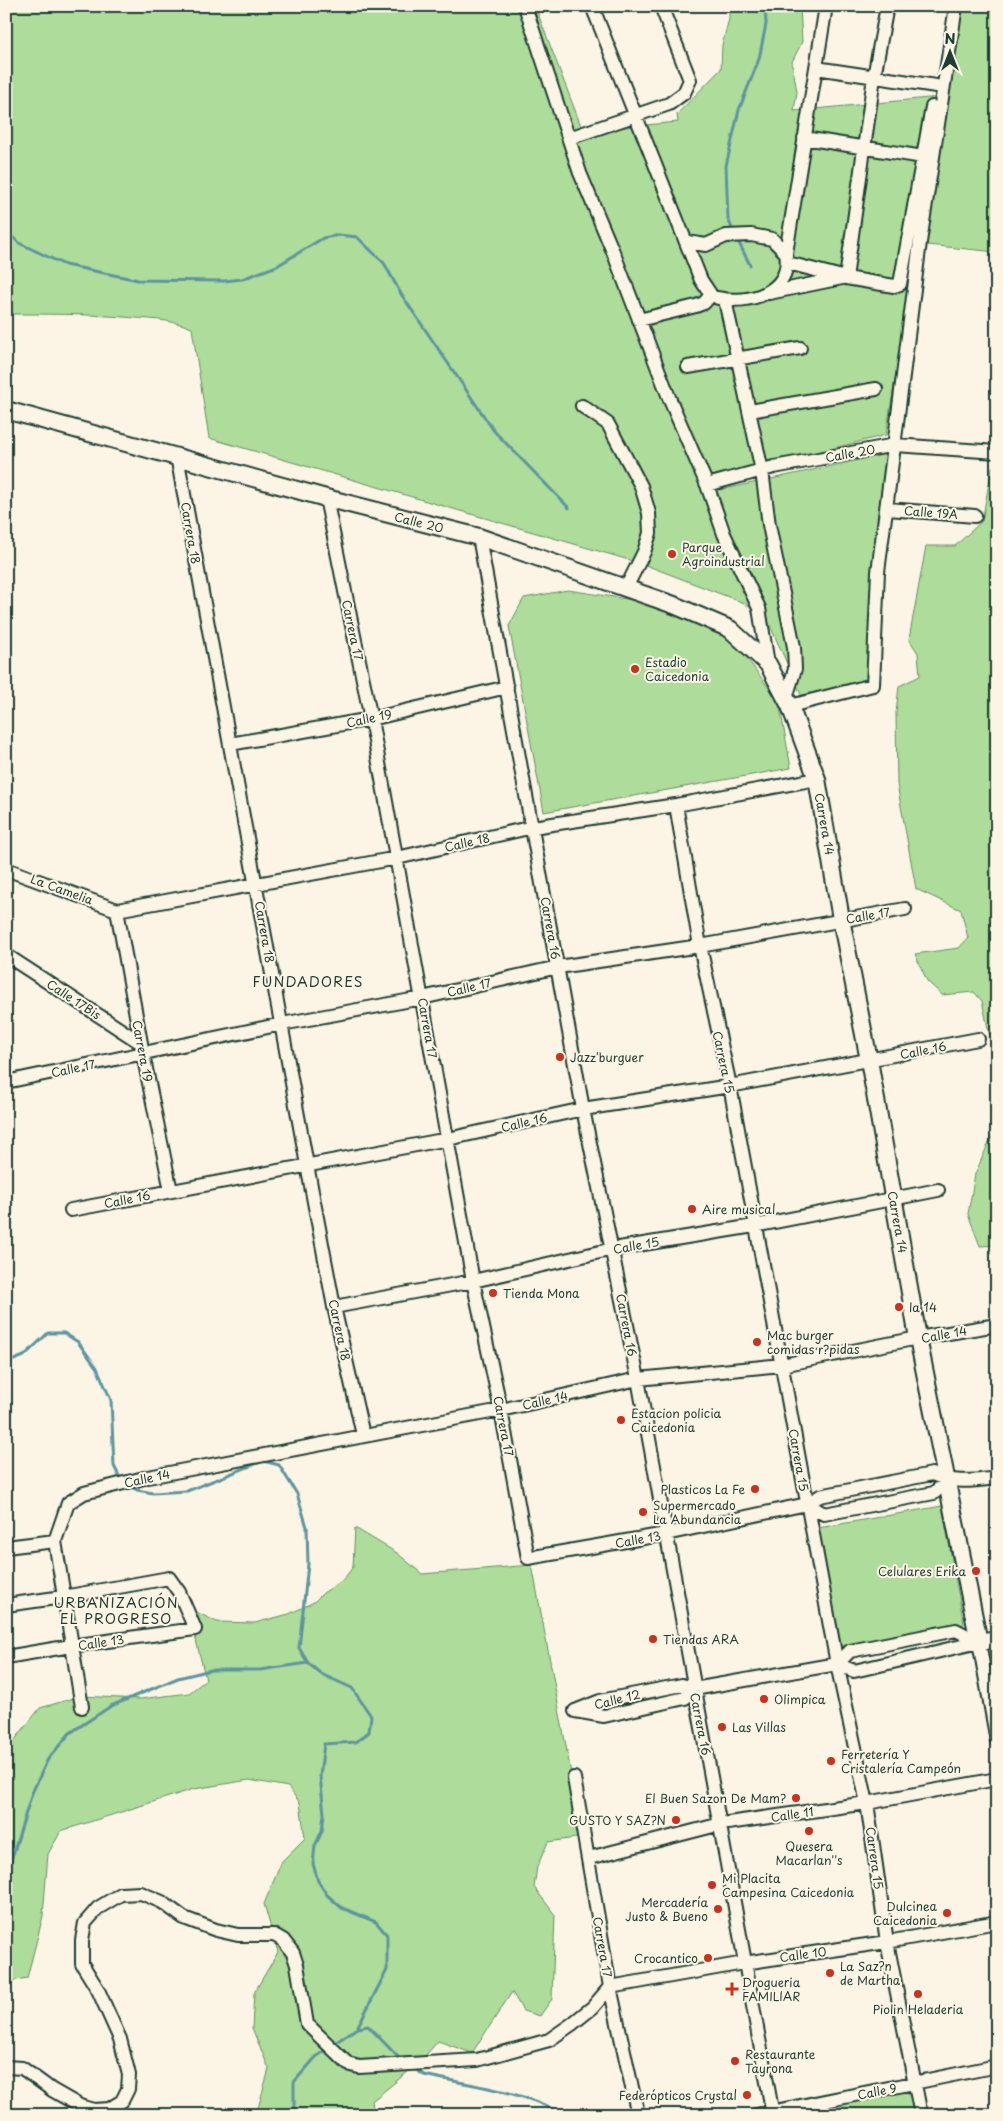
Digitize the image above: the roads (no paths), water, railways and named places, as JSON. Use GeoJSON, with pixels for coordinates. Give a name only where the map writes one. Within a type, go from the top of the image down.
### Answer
{"type":"FeatureCollection","features":[{"type":"Feature","properties":{"kind":"main road","name":"Calle 20"},"geometry":{"type":"LineString","coordinates":[[6,410],[326,498],[478,537],[674,605],[730,629],[768,664],[788,702]]}},
{"type":"Feature","properties":{"kind":"main road","name":"Carrera 14"},"geometry":{"type":"LineString","coordinates":[[788,702],[817,779],[918,1338],[978,1642]]}},
{"type":"Feature","properties":{"kind":"main road","name":"Calle 12"},"geometry":{"type":"LineString","coordinates":[[978,1642],[997,1638]]}},
{"type":"Feature","properties":{"kind":"street"},"geometry":{"type":"LineString","coordinates":[[525,6],[580,173],[670,400],[707,485],[724,534],[758,608],[768,664]]}},
{"type":"Feature","properties":{"kind":"street"},"geometry":{"type":"LineString","coordinates":[[592,6],[696,266],[711,295],[726,300],[846,278]]}},
{"type":"Feature","properties":{"kind":"street"},"geometry":{"type":"LineString","coordinates":[[569,138],[669,104],[684,93],[690,80],[661,6]]}},
{"type":"Feature","properties":{"kind":"street"},"geometry":{"type":"LineString","coordinates":[[766,294],[776,287],[784,275],[789,231],[826,6]]}},
{"type":"Feature","properties":{"kind":"street"},"geometry":{"type":"LineString","coordinates":[[846,278],[874,77],[887,6]]}},
{"type":"Feature","properties":{"kind":"street"},"geometry":{"type":"LineString","coordinates":[[772,239],[787,258],[846,278],[894,286],[900,284],[949,6]]}},
{"type":"Feature","properties":{"kind":"street"},"geometry":{"type":"LineString","coordinates":[[726,300],[762,470],[769,525],[794,647],[795,668],[788,702],[873,685],[878,572],[888,509],[920,242],[956,6]]}},
{"type":"Feature","properties":{"kind":"street"},"geometry":{"type":"LineString","coordinates":[[816,68],[936,86]]}},
{"type":"Feature","properties":{"kind":"street"},"geometry":{"type":"LineString","coordinates":[[804,138],[922,157]]}},
{"type":"Feature","properties":{"kind":"street"},"geometry":{"type":"LineString","coordinates":[[687,242],[706,245],[726,236],[738,234],[772,239],[789,231]]}},
{"type":"Feature","properties":{"kind":"street"},"geometry":{"type":"LineString","coordinates":[[696,266],[706,245]]}},
{"type":"Feature","properties":{"kind":"street"},"geometry":{"type":"LineString","coordinates":[[639,320],[696,306],[704,303],[711,295]]}},
{"type":"Feature","properties":{"kind":"street"},"geometry":{"type":"LineString","coordinates":[[688,367],[800,348]]}},
{"type":"Feature","properties":{"kind":"street"},"geometry":{"type":"LineString","coordinates":[[750,412],[876,389]]}},
{"type":"Feature","properties":{"kind":"street"},"geometry":{"type":"LineString","coordinates":[[582,406],[608,424],[641,486],[649,513],[650,533],[644,552],[626,588]]}},
{"type":"Feature","properties":{"kind":"street","name":"Calle 20"},"geometry":{"type":"LineString","coordinates":[[707,485],[762,470],[895,445],[997,452]]}},
{"type":"Feature","properties":{"kind":"street","name":"Carrera 18"},"geometry":{"type":"LineString","coordinates":[[177,456],[307,1166],[334,1307],[363,1435]]}},
{"type":"Feature","properties":{"kind":"street","name":"Carrera 17"},"geometry":{"type":"LineString","coordinates":[[326,498],[398,858],[473,1281],[501,1410],[528,1558]]}},
{"type":"Feature","properties":{"kind":"street","name":"Calle 19A"},"geometry":{"type":"LineString","coordinates":[[888,509],[975,516]]}},
{"type":"Feature","properties":{"kind":"street","name":"Carrera 16"},"geometry":{"type":"LineString","coordinates":[[478,537],[533,827],[583,1109],[638,1379],[773,2113]]}},
{"type":"Feature","properties":{"kind":"street","name":"Calle 19"},"geometry":{"type":"LineString","coordinates":[[230,744],[371,719],[507,687]]}},
{"type":"Feature","properties":{"kind":"street","name":"Calle 18"},"geometry":{"type":"LineString","coordinates":[[118,910],[398,858],[533,827],[676,805],[817,779]]}},
{"type":"Feature","properties":{"kind":"street","name":"Carrera 15"},"geometry":{"type":"LineString","coordinates":[[676,805],[700,946],[730,1086],[754,1226],[782,1365],[837,1664],[867,1803],[887,1942],[921,2115]]}},
{"type":"Feature","properties":{"kind":"street","name":"La Camelia"},"geometry":{"type":"LineString","coordinates":[[6,869],[118,910]]}},
{"type":"Feature","properties":{"kind":"street","name":"Calle 17"},"geometry":{"type":"LineString","coordinates":[[6,1082],[142,1048],[422,998],[558,967],[700,946],[841,919],[905,909]]}},
{"type":"Feature","properties":{"kind":"street","name":"Carrera 19"},"geometry":{"type":"LineString","coordinates":[[118,910],[142,1048],[171,1191]]}},
{"type":"Feature","properties":{"kind":"street","name":"Calle 17Bis"},"geometry":{"type":"LineString","coordinates":[[6,955],[142,1048]]}},
{"type":"Feature","properties":{"kind":"street","name":"Calle 16"},"geometry":{"type":"LineString","coordinates":[[71,1210],[448,1139],[583,1109],[730,1086],[978,1039]]}},
{"type":"Feature","properties":{"kind":"street","name":"Calle 15"},"geometry":{"type":"LineString","coordinates":[[334,1307],[473,1281],[613,1249],[754,1226],[938,1190]]}},
{"type":"Feature","properties":{"kind":"street","name":"Calle 14"},"geometry":{"type":"LineString","coordinates":[[55,1541],[68,1503],[84,1493],[148,1477],[501,1410],[638,1379],[782,1365],[918,1338],[997,1325]]}},
{"type":"Feature","properties":{"kind":"street","name":"Calle 13"},"geometry":{"type":"LineString","coordinates":[[528,1558],[666,1534],[807,1504],[820,1496],[932,1474],[947,1481],[975,1481],[997,1478]]}},
{"type":"Feature","properties":{"kind":"street"},"geometry":{"type":"LineString","coordinates":[[807,1504],[824,1514],[934,1493],[947,1481]]}},
{"type":"Feature","properties":{"kind":"street"},"geometry":{"type":"LineString","coordinates":[[6,1547],[55,1541],[82,1707]]}},
{"type":"Feature","properties":{"kind":"street","name":"Calle 13"},"geometry":{"type":"LineString","coordinates":[[6,1657],[195,1629],[179,1592],[169,1578],[63,1597]]}},
{"type":"Feature","properties":{"kind":"street"},"geometry":{"type":"LineString","coordinates":[[6,1605],[63,1597]]}},
{"type":"Feature","properties":{"kind":"street","name":"Calle 12"},"geometry":{"type":"LineString","coordinates":[[837,1664],[850,1651],[956,1630],[978,1642]]}},
{"type":"Feature","properties":{"kind":"street","name":"Calle 12"},"geometry":{"type":"LineString","coordinates":[[694,1689],[684,1698],[604,1716],[575,1711],[600,1701],[682,1685],[694,1689],[837,1664],[854,1671],[978,1642]]}},
{"type":"Feature","properties":{"kind":"street","name":"Carrera 14"},"geometry":{"type":"LineString","coordinates":[[978,1642],[997,1741]]}},
{"type":"Feature","properties":{"kind":"street","name":"Carrera 17"},"geometry":{"type":"LineString","coordinates":[[574,1778],[610,1987],[638,2115]]}},
{"type":"Feature","properties":{"kind":"street","name":"Calle 11"},"geometry":{"type":"LineString","coordinates":[[589,1858],[721,1824],[867,1803],[997,1778]]}},
{"type":"Feature","properties":{"kind":"street"},"geometry":{"type":"LineString","coordinates":[[6,2066],[22,2068],[52,2090],[80,2106],[94,2110],[109,2109],[122,2101],[128,2089],[129,2075],[120,2039],[98,1990],[82,1964],[82,1940],[85,1923],[98,1908],[121,1894],[140,1893],[162,1902],[184,1918],[216,1930],[238,1934],[274,1935],[283,1940],[293,1952],[297,1965],[308,2024],[348,2064],[359,2067],[477,2060],[549,2040],[593,2007],[610,1987]]}},
{"type":"Feature","properties":{"kind":"street","name":"Calle 10"},"geometry":{"type":"LineString","coordinates":[[610,1987],[744,1963],[887,1942],[997,1922]]}},
{"type":"Feature","properties":{"kind":"street","name":"Calle 9"},"geometry":{"type":"LineString","coordinates":[[756,2115],[916,2084],[997,2066]]}},
{"type":"Feature","properties":{"kind":"waterway"},"geometry":{"type":"LineString","coordinates":[[734,233],[728,219],[726,166],[739,110],[759,59],[766,24],[765,6]]}},
{"type":"Feature","properties":{"kind":"waterway"},"geometry":{"type":"LineString","coordinates":[[6,231],[19,243],[65,265],[138,280],[224,281],[242,279],[277,266],[323,238],[339,235],[357,237],[384,263],[401,294],[494,431],[569,508]]}},
{"type":"Feature","properties":{"kind":"waterway"},"geometry":{"type":"LineString","coordinates":[[737,239],[750,265]]}},
{"type":"Feature","properties":{"kind":"waterway"},"geometry":{"type":"LineString","coordinates":[[6,1363],[24,1356],[48,1333],[64,1333],[78,1342],[97,1368],[111,1400],[114,1466],[121,1480]]}},
{"type":"Feature","properties":{"kind":"waterway"},"geometry":{"type":"LineString","coordinates":[[130,1486],[137,1490],[153,1493],[187,1491],[263,1461],[279,1465],[297,1494],[307,1527],[308,1564],[299,1648],[308,1663],[321,1674],[352,1688],[371,1716],[369,1732],[356,1742],[324,1744],[320,1776],[324,1814],[322,1831],[315,1846],[313,1864],[318,1881],[327,1895],[342,1908],[376,1922],[387,1935],[387,1970],[357,2028],[332,2045]]}},
{"type":"Feature","properties":{"kind":"waterway"},"geometry":{"type":"LineString","coordinates":[[6,1877],[32,1793],[48,1759],[70,1733],[111,1706],[178,1678],[211,1670],[260,1670],[308,1663]]}},
{"type":"Feature","properties":{"kind":"waterway"},"geometry":{"type":"LineString","coordinates":[[358,2028],[368,2026],[401,2060]]}},
{"type":"Feature","properties":{"kind":"waterway"},"geometry":{"type":"LineString","coordinates":[[294,2115],[294,2082],[316,2057],[327,2049]]}},
{"type":"Feature","properties":{"kind":"waterway"},"geometry":{"type":"LineString","coordinates":[[413,2068],[424,2075],[476,2085],[534,2101],[549,2107],[561,2115]]}},
{"type":"Feature","properties":{"kind":"place","name":"Parque Agroindustrial"},"geometry":{"type":"Point","coordinates":[672,554]}},
{"type":"Feature","properties":{"kind":"place","name":"Estadio Caicedonia"},"geometry":{"type":"Point","coordinates":[635,669]}},
{"type":"Feature","properties":{"kind":"place","name":"Jazz'burguer"},"geometry":{"type":"Point","coordinates":[560,1057]}},
{"type":"Feature","properties":{"kind":"place","name":"Aire musical"},"geometry":{"type":"Point","coordinates":[692,1209]}},
{"type":"Feature","properties":{"kind":"place","name":"Tienda Mona"},"geometry":{"type":"Point","coordinates":[493,1293]}},
{"type":"Feature","properties":{"kind":"place","name":"la 14"},"geometry":{"type":"Point","coordinates":[899,1307]}},
{"type":"Feature","properties":{"kind":"place","name":"Mac burger comidas r?pidas"},"geometry":{"type":"Point","coordinates":[757,1342]}},
{"type":"Feature","properties":{"kind":"place","name":"Estacion policia Caicedonia"},"geometry":{"type":"Point","coordinates":[621,1420]}},
{"type":"Feature","properties":{"kind":"place","name":"Plasticos La Fe"},"geometry":{"type":"Point","coordinates":[755,1489]}},
{"type":"Feature","properties":{"kind":"place","name":"Supermercado La Abundancia"},"geometry":{"type":"Point","coordinates":[643,1512]}},
{"type":"Feature","properties":{"kind":"place","name":"Celulares Erika"},"geometry":{"type":"Point","coordinates":[976,1571]}},
{"type":"Feature","properties":{"kind":"place","name":"Tiendas ARA"},"geometry":{"type":"Point","coordinates":[653,1639]}},
{"type":"Feature","properties":{"kind":"place","name":"Olimpica"},"geometry":{"type":"Point","coordinates":[764,1699]}},
{"type":"Feature","properties":{"kind":"place","name":"Las Villas"},"geometry":{"type":"Point","coordinates":[722,1727]}},
{"type":"Feature","properties":{"kind":"place","name":"Ferretería Y Cristalería Campeón"},"geometry":{"type":"Point","coordinates":[831,1761]}},
{"type":"Feature","properties":{"kind":"place","name":"El Buen Sazon De Mam?"},"geometry":{"type":"Point","coordinates":[796,1798]}},
{"type":"Feature","properties":{"kind":"place","name":"GUSTO Y SAZ?N"},"geometry":{"type":"Point","coordinates":[676,1820]}},
{"type":"Feature","properties":{"kind":"place","name":"Quesera Macarlan''s"},"geometry":{"type":"Point","coordinates":[809,1831]}},
{"type":"Feature","properties":{"kind":"place","name":"Mi Placita Campesina Caicedonia"},"geometry":{"type":"Point","coordinates":[712,1885]}},
{"type":"Feature","properties":{"kind":"place","name":"Mercadería Justo & Bueno"},"geometry":{"type":"Point","coordinates":[718,1909]}},
{"type":"Feature","properties":{"kind":"place","name":"Dulcinea Caicedonia"},"geometry":{"type":"Point","coordinates":[947,1913]}},
{"type":"Feature","properties":{"kind":"place","name":"Crocantico"},"geometry":{"type":"Point","coordinates":[708,1958]}},
{"type":"Feature","properties":{"kind":"place","name":"La Saz?n de Martha"},"geometry":{"type":"Point","coordinates":[830,1973]}},
{"type":"Feature","properties":{"kind":"place","name":"Drogueria FAMILIAR"},"geometry":{"type":"Point","coordinates":[732,1989]}},
{"type":"Feature","properties":{"kind":"place","name":"Piolin Heladeria"},"geometry":{"type":"Point","coordinates":[918,1994]}},
{"type":"Feature","properties":{"kind":"place","name":"Restaurante Tayrona"},"geometry":{"type":"Point","coordinates":[735,2061]}},
{"type":"Feature","properties":{"kind":"place","name":"Federópticos Crystal"},"geometry":{"type":"Point","coordinates":[747,2095]}},
{"type":"Feature","properties":{"kind":"district","name":"FUNDADORES"},"geometry":{"type":"Point","coordinates":[308,981]}},
{"type":"Feature","properties":{"kind":"district","name":"URBANIZACIÓN EL PROGRESO"},"geometry":{"type":"Point","coordinates":[116,1610]}}]}
